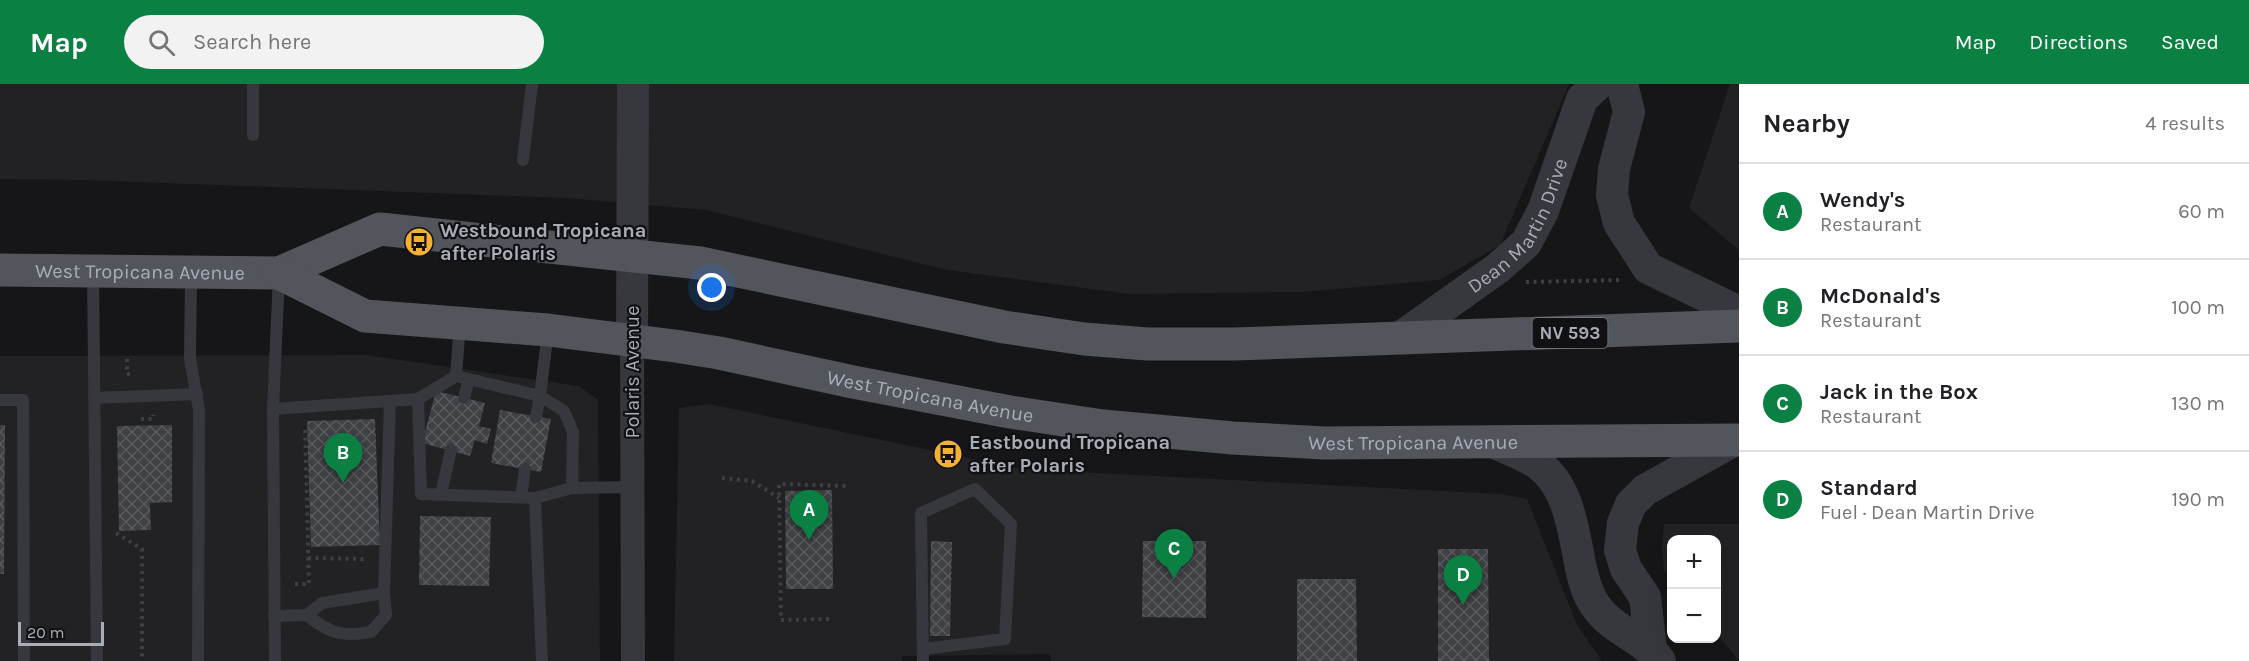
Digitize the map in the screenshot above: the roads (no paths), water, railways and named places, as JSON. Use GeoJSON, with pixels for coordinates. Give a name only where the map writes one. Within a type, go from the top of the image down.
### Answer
{"type":"FeatureCollection","features":[{"type":"Feature","properties":{"kind":"main road","name":"West Tropicana Avenue"},"geometry":{"type":"LineString","coordinates":[[0,270],[279,273],[380,228],[700,262],[1004,327],[1084,339],[1148,344],[1739,326]]}},
{"type":"Feature","properties":{"kind":"main road","name":"West Tropicana Avenue"},"geometry":{"type":"LineString","coordinates":[[279,273],[365,316],[548,330],[719,353],[987,408],[1103,426],[1233,438],[1324,443],[1737,440]]}},
{"type":"Feature","properties":{"kind":"street","name":"Polaris Avenue"},"geometry":{"type":"LineString","coordinates":[[633,84],[633,661]]}},
{"type":"Feature","properties":{"kind":"street","name":"Dean Martin Drive"},"geometry":{"type":"LineString","coordinates":[[1401,337],[1498,268],[1526,243],[1543,211],[1582,99],[1598,84]]}},
{"type":"Feature","properties":{"kind":"street"},"geometry":{"type":"LineString","coordinates":[[1622,84],[1629,112],[1614,169],[1612,195],[1619,223],[1648,268],[1739,312]]}},
{"type":"Feature","properties":{"kind":"street"},"geometry":{"type":"LineString","coordinates":[[1656,655],[1644,597],[1626,569],[1620,550],[1623,523],[1631,504],[1645,490],[1737,440]]}},
{"type":"Feature","properties":{"kind":"street"},"geometry":{"type":"LineString","coordinates":[[1493,442],[1539,464],[1562,490],[1582,572],[1593,603],[1605,619],[1656,655]]}},
{"type":"Feature","properties":{"kind":"lane"},"geometry":{"type":"LineString","coordinates":[[253,84],[253,135]]}},
{"type":"Feature","properties":{"kind":"lane"},"geometry":{"type":"LineString","coordinates":[[523,160],[532,84]]}},
{"type":"Feature","properties":{"kind":"lane"},"geometry":{"type":"LineString","coordinates":[[93,271],[97,661]]}},
{"type":"Feature","properties":{"kind":"lane"},"geometry":{"type":"LineString","coordinates":[[191,272],[190,358],[199,421],[198,661]]}},
{"type":"Feature","properties":{"kind":"lane"},"geometry":{"type":"LineString","coordinates":[[276,661],[273,409],[279,273]]}},
{"type":"Feature","properties":{"kind":"lane"},"geometry":{"type":"LineString","coordinates":[[456,376],[460,322]]}},
{"type":"Feature","properties":{"kind":"lane"},"geometry":{"type":"LineString","coordinates":[[536,417],[548,330]]}},
{"type":"Feature","properties":{"kind":"lane"},"geometry":{"type":"LineString","coordinates":[[273,409],[417,399],[456,376],[540,396],[564,411],[573,432],[572,488]]}},
{"type":"Feature","properties":{"kind":"lane"},"geometry":{"type":"LineString","coordinates":[[464,398],[469,379]]}},
{"type":"Feature","properties":{"kind":"lane"},"geometry":{"type":"LineString","coordinates":[[94,398],[196,394]]}},
{"type":"Feature","properties":{"kind":"lane"},"geometry":{"type":"LineString","coordinates":[[417,399],[421,494],[535,498],[572,488],[632,487]]}},
{"type":"Feature","properties":{"kind":"lane"},"geometry":{"type":"LineString","coordinates":[[0,400],[23,400],[24,661]]}},
{"type":"Feature","properties":{"kind":"lane"},"geometry":{"type":"LineString","coordinates":[[307,615],[322,627],[348,636],[371,632],[386,615],[384,592],[390,401]]}},
{"type":"Feature","properties":{"kind":"lane"},"geometry":{"type":"LineString","coordinates":[[441,494],[450,450]]}},
{"type":"Feature","properties":{"kind":"lane"},"geometry":{"type":"LineString","coordinates":[[521,497],[525,469]]}},
{"type":"Feature","properties":{"kind":"lane"},"geometry":{"type":"LineString","coordinates":[[975,489],[1011,524],[1005,639],[923,655],[921,513],[975,489]]}},
{"type":"Feature","properties":{"kind":"lane"},"geometry":{"type":"LineString","coordinates":[[535,498],[542,661]]}},
{"type":"Feature","properties":{"kind":"lane"},"geometry":{"type":"LineString","coordinates":[[274,616],[307,615],[322,603],[384,592]]}},
{"type":"Feature","properties":{"kind":"place","name":"Westbound Tropicana after Polaris"},"geometry":{"type":"Point","coordinates":[419,242]}},
{"type":"Feature","properties":{"kind":"place","name":"Eastbound Tropicana after Polaris"},"geometry":{"type":"Point","coordinates":[948,454]}},
{"type":"Feature","properties":{"kind":"place","name":"McDonald's"},"geometry":{"type":"Point","coordinates":[343,483]}},
{"type":"Feature","properties":{"kind":"place","name":"Wendy's"},"geometry":{"type":"Point","coordinates":[809,540]}},
{"type":"Feature","properties":{"kind":"place","name":"Jack in the Box"},"geometry":{"type":"Point","coordinates":[1174,579]}},
{"type":"Feature","properties":{"kind":"place","name":"Standard"},"geometry":{"type":"Point","coordinates":[1463,605]}}]}
